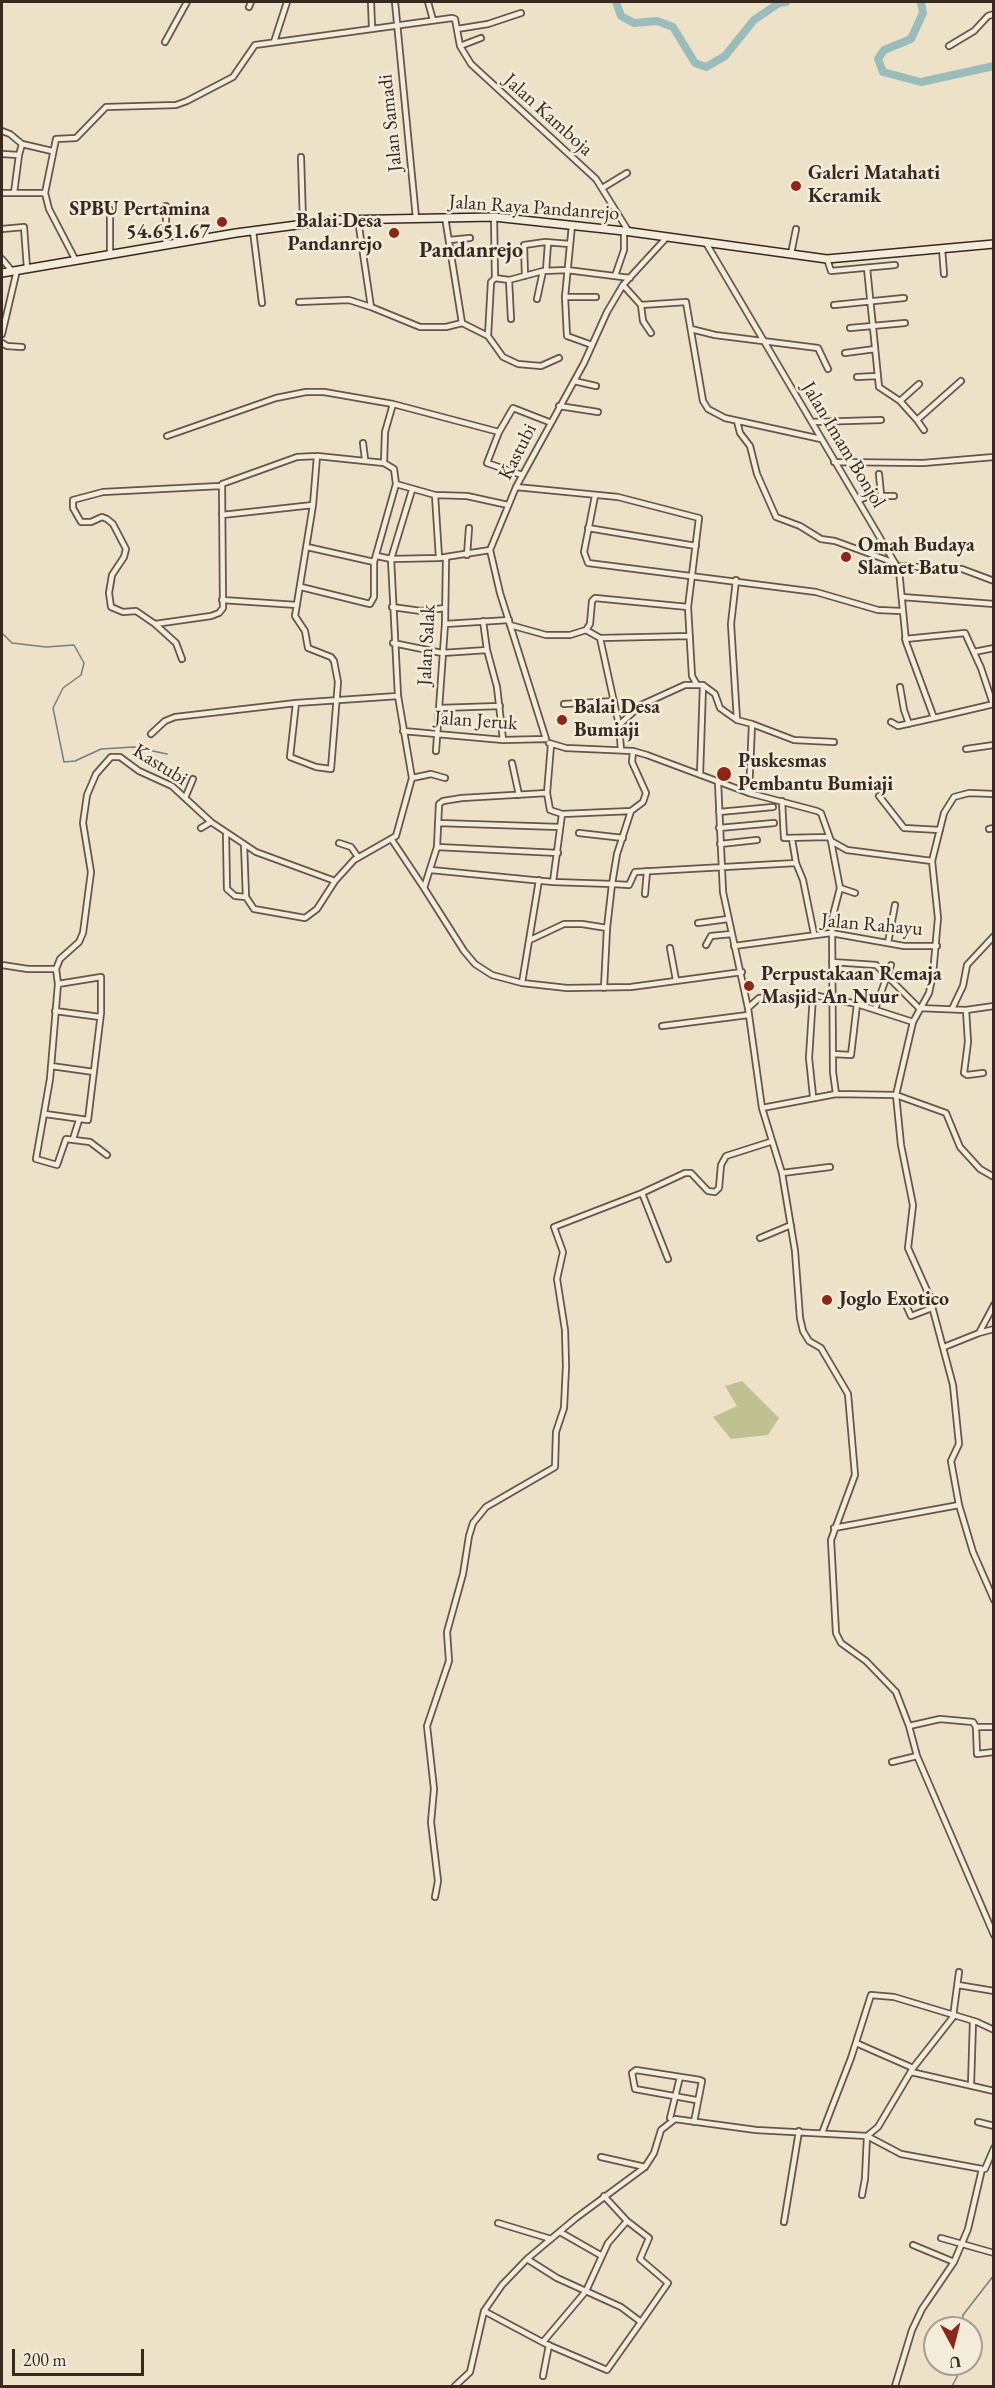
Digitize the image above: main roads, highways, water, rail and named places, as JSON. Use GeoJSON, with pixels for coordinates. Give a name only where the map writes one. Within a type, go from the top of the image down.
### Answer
{"type":"FeatureCollection","features":[{"type":"Feature","properties":{"kind":"main road","name":"Jalan Raya Pandanrejo"},"geometry":{"type":"LineString","coordinates":[[2,273],[75,259],[303,224],[445,217],[494,218],[572,225],[827,259],[993,244]]}},
{"type":"Feature","properties":{"kind":"waterway"},"geometry":{"type":"LineString","coordinates":[[616,2],[621,16],[634,23],[657,21],[673,27],[695,63],[706,67],[725,56],[754,20],[779,3],[786,2]]}},
{"type":"Feature","properties":{"kind":"waterway"},"geometry":{"type":"LineString","coordinates":[[921,2],[923,13],[911,39],[884,50],[878,59],[883,72],[921,82],[994,66]]}},
{"type":"Feature","properties":{"kind":"waterway"},"geometry":{"type":"LineString","coordinates":[[2,633],[12,643],[46,647],[74,645],[84,663],[81,675],[63,688],[53,708],[64,762],[75,761],[101,749],[134,747],[167,754]]}},
{"type":"Feature","properties":{"kind":"waterway"},"geometry":{"type":"LineString","coordinates":[[963,2316],[994,2275]]}},
{"type":"Feature","properties":{"kind":"waterway"},"geometry":{"type":"LineString","coordinates":[[952,2386],[957,2376]]}},
{"type":"Feature","properties":{"kind":"place","name":"Galeri Matahati Keramik"},"geometry":{"type":"Point","coordinates":[796,186]}},
{"type":"Feature","properties":{"kind":"place","name":"SPBU Pertamina 54.651.67"},"geometry":{"type":"Point","coordinates":[222,222]}},
{"type":"Feature","properties":{"kind":"place","name":"Balai Desa Pandanrejo"},"geometry":{"type":"Point","coordinates":[394,233]}},
{"type":"Feature","properties":{"kind":"place","name":"Omah Budaya Slamet Batu"},"geometry":{"type":"Point","coordinates":[846,557]}},
{"type":"Feature","properties":{"kind":"place","name":"Balai Desa Bumiaji"},"geometry":{"type":"Point","coordinates":[562,720]}},
{"type":"Feature","properties":{"kind":"place","name":"Puskesmas Pembantu Bumiaji"},"geometry":{"type":"Point","coordinates":[724,774]}},
{"type":"Feature","properties":{"kind":"place","name":"Perpustakaan Remaja Masjid An Nuur"},"geometry":{"type":"Point","coordinates":[749,986]}},
{"type":"Feature","properties":{"kind":"place","name":"Joglo Exotico"},"geometry":{"type":"Point","coordinates":[827,1300]}},
{"type":"Feature","properties":{"kind":"district","name":"Pandanrejo"},"geometry":{"type":"Point","coordinates":[471,251]}}]}
